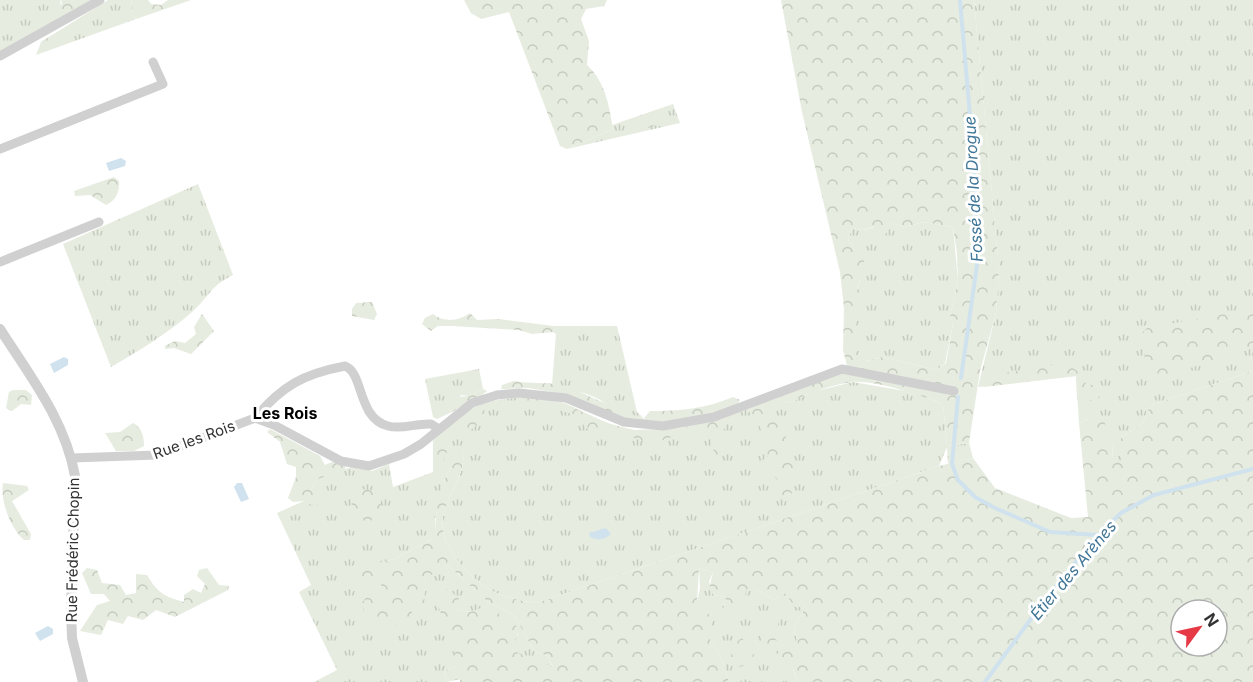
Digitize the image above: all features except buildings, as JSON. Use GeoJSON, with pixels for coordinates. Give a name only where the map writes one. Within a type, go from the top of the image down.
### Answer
{"type":"FeatureCollection","features":[{"type":"Feature","properties":{"kind":"street"},"geometry":{"type":"LineString","coordinates":[[0,56],[100,0]]}},
{"type":"Feature","properties":{"kind":"street"},"geometry":{"type":"LineString","coordinates":[[0,149],[163,84],[153,62]]}},
{"type":"Feature","properties":{"kind":"street"},"geometry":{"type":"LineString","coordinates":[[0,262],[99,222]]}},
{"type":"Feature","properties":{"kind":"street","name":"Rue Frédéric Chopin"},"geometry":{"type":"LineString","coordinates":[[0,329],[59,422],[72,458],[75,476],[72,638],[83,682]]}},
{"type":"Feature","properties":{"kind":"street"},"geometry":{"type":"LineString","coordinates":[[255,418],[274,395],[294,382],[345,366],[352,372],[368,412],[380,423],[398,427],[430,424],[439,429]]}},
{"type":"Feature","properties":{"kind":"street","name":"Rue les Rois"},"geometry":{"type":"LineString","coordinates":[[72,458],[157,455],[255,418],[274,425],[325,454],[356,466],[369,466],[404,454],[459,412],[478,401],[519,393],[566,398],[607,417],[640,426],[689,423],[714,417],[842,369],[954,391]]}},
{"type":"Feature","properties":{"kind":"green space"},"geometry":{"type":"Polygon","coordinates":[[[0,0],[62,0],[60,2],[64,17],[0,52],[0,0]]]}},
{"type":"Feature","properties":{"kind":"green space"},"geometry":{"type":"Polygon","coordinates":[[[62,0],[95,0],[64,17],[60,13],[62,0]]]}},
{"type":"Feature","properties":{"kind":"green space"},"geometry":{"type":"Polygon","coordinates":[[[108,0],[131,0],[133,16],[136,19],[36,55],[41,42],[108,0]]]}},
{"type":"Feature","properties":{"kind":"green space"},"geometry":{"type":"Polygon","coordinates":[[[131,0],[148,0],[151,4],[161,5],[168,0],[191,0],[136,19],[133,16],[131,0]]]}},
{"type":"Feature","properties":{"kind":"green space"},"geometry":{"type":"Polygon","coordinates":[[[464,0],[607,0],[604,6],[586,9],[581,19],[589,41],[587,65],[602,86],[608,102],[613,129],[567,149],[560,146],[509,12],[481,19],[471,13],[464,0]]]}},
{"type":"Feature","properties":{"kind":"green space"},"geometry":{"type":"Polygon","coordinates":[[[781,0],[974,0],[999,269],[996,313],[980,371],[969,443],[947,446],[943,404],[873,383],[851,382],[835,385],[788,403],[777,398],[847,366],[843,350],[844,308],[840,272],[802,112],[781,0]],[[924,222],[904,227],[892,223],[885,235],[873,227],[863,230],[852,228],[848,240],[852,243],[854,252],[863,255],[866,278],[860,280],[857,287],[864,298],[857,308],[855,355],[864,354],[867,361],[882,357],[937,370],[946,363],[953,324],[950,316],[958,281],[953,227],[924,222]]]}},
{"type":"Feature","properties":{"kind":"green space"},"geometry":{"type":"Polygon","coordinates":[[[974,0],[1253,0],[1253,371],[1154,404],[1147,411],[1143,423],[1121,438],[1121,460],[1113,460],[1112,443],[1091,418],[1079,423],[1076,376],[978,387],[996,313],[999,269],[974,0]]]}},
{"type":"Feature","properties":{"kind":"green space"},"geometry":{"type":"Polygon","coordinates":[[[673,104],[680,123],[567,149],[613,129],[612,125],[673,104]]]}},
{"type":"Feature","properties":{"kind":"green space"},"geometry":{"type":"Polygon","coordinates":[[[661,119],[663,123],[630,134],[628,130],[633,123],[649,124],[661,119]]]}},
{"type":"Feature","properties":{"kind":"green space"},"geometry":{"type":"Polygon","coordinates":[[[114,177],[119,181],[119,189],[115,198],[106,205],[90,195],[75,196],[74,191],[114,177]]]}},
{"type":"Feature","properties":{"kind":"green space"},"geometry":{"type":"Polygon","coordinates":[[[198,184],[233,275],[214,288],[192,312],[173,327],[111,367],[63,244],[198,184]]]}},
{"type":"Feature","properties":{"kind":"green space"},"geometry":{"type":"Polygon","coordinates":[[[924,222],[953,227],[958,281],[950,316],[953,324],[945,363],[937,370],[882,357],[866,361],[854,355],[857,288],[860,280],[852,243],[848,240],[852,228],[863,230],[892,223],[904,227],[924,222]]]}},
{"type":"Feature","properties":{"kind":"green space"},"geometry":{"type":"Polygon","coordinates":[[[372,302],[377,314],[374,320],[352,316],[352,309],[356,303],[372,302]]]}},
{"type":"Feature","properties":{"kind":"green space"},"geometry":{"type":"Polygon","coordinates":[[[1253,309],[1253,346],[1153,381],[1147,378],[1142,333],[1147,328],[1253,309]]]}},
{"type":"Feature","properties":{"kind":"green space"},"geometry":{"type":"Polygon","coordinates":[[[470,313],[477,320],[499,319],[554,326],[556,329],[553,332],[532,334],[519,330],[438,326],[431,331],[422,324],[425,318],[433,314],[442,319],[452,320],[470,313]]]}},
{"type":"Feature","properties":{"kind":"green space"},"geometry":{"type":"Polygon","coordinates":[[[202,314],[214,331],[191,354],[174,348],[165,349],[165,346],[175,341],[185,343],[196,334],[194,327],[202,314]]]}},
{"type":"Feature","properties":{"kind":"green space"},"geometry":{"type":"Polygon","coordinates":[[[554,326],[617,326],[637,412],[648,423],[632,418],[589,395],[552,385],[556,334],[553,332],[556,329],[554,326]]]}},
{"type":"Feature","properties":{"kind":"green space"},"geometry":{"type":"Polygon","coordinates":[[[1064,363],[1081,373],[1086,384],[1099,386],[1102,391],[1099,398],[1082,402],[1077,399],[1076,376],[984,387],[981,383],[998,374],[1064,363]]]}},
{"type":"Feature","properties":{"kind":"green space"},"geometry":{"type":"Polygon","coordinates":[[[479,369],[483,389],[469,396],[461,395],[448,410],[454,411],[437,419],[433,417],[425,379],[479,369]]]}},
{"type":"Feature","properties":{"kind":"green space"},"geometry":{"type":"Polygon","coordinates":[[[1253,371],[1253,682],[798,682],[791,663],[779,663],[776,656],[782,647],[793,651],[798,646],[794,625],[803,613],[802,607],[795,607],[785,593],[774,600],[756,589],[746,589],[745,604],[739,613],[723,611],[726,597],[714,595],[709,590],[713,572],[699,568],[697,602],[713,619],[709,638],[719,652],[729,682],[460,682],[460,679],[447,682],[444,671],[458,665],[437,602],[440,590],[449,589],[459,599],[458,610],[471,612],[483,607],[514,620],[518,632],[511,650],[553,667],[548,656],[534,651],[514,615],[488,602],[448,565],[426,578],[424,597],[426,608],[419,608],[413,599],[409,606],[414,617],[376,634],[361,604],[370,593],[382,589],[379,576],[369,588],[359,580],[350,580],[349,573],[361,571],[367,560],[380,563],[394,559],[435,538],[437,509],[444,480],[453,463],[456,449],[462,447],[463,465],[443,517],[442,528],[450,550],[465,570],[492,591],[537,603],[939,466],[973,458],[995,488],[1071,518],[1088,517],[1079,423],[1091,418],[1103,418],[1112,443],[1113,460],[1121,460],[1121,438],[1143,423],[1147,411],[1154,404],[1253,371]]]}},
{"type":"Feature","properties":{"kind":"green space"},"geometry":{"type":"Polygon","coordinates":[[[514,381],[569,387],[602,402],[627,405],[635,417],[630,420],[557,393],[529,388],[501,389],[502,385],[514,381]]]}},
{"type":"Feature","properties":{"kind":"green space"},"geometry":{"type":"Polygon","coordinates":[[[853,382],[911,392],[943,404],[947,446],[969,443],[973,458],[948,464],[947,447],[939,466],[537,603],[492,591],[465,570],[450,550],[442,528],[443,517],[463,466],[462,448],[444,480],[435,519],[435,538],[394,559],[380,563],[382,589],[409,606],[413,598],[424,597],[426,577],[448,565],[488,602],[514,615],[534,651],[548,656],[553,668],[510,650],[518,633],[471,612],[458,610],[449,589],[458,665],[444,671],[447,682],[314,682],[337,670],[299,592],[311,585],[277,513],[304,501],[318,479],[351,467],[372,471],[389,464],[393,487],[433,472],[433,441],[467,411],[502,399],[542,398],[566,404],[616,426],[653,431],[707,422],[777,398],[788,403],[816,391],[853,382]]]}},
{"type":"Feature","properties":{"kind":"green space"},"geometry":{"type":"Polygon","coordinates":[[[483,389],[487,391],[479,397],[454,411],[447,410],[454,397],[469,396],[483,389]]]}},
{"type":"Feature","properties":{"kind":"green space"},"geometry":{"type":"Polygon","coordinates":[[[26,390],[32,395],[31,405],[21,404],[12,411],[6,408],[9,392],[26,390]]]}},
{"type":"Feature","properties":{"kind":"green space"},"geometry":{"type":"Polygon","coordinates":[[[733,397],[740,400],[736,406],[704,415],[648,423],[644,418],[650,411],[692,408],[733,397]]]}},
{"type":"Feature","properties":{"kind":"green space"},"geometry":{"type":"Polygon","coordinates":[[[536,398],[564,403],[602,422],[634,430],[682,428],[736,414],[736,418],[727,423],[723,431],[718,434],[720,473],[710,437],[704,429],[672,437],[652,446],[629,437],[591,431],[576,416],[566,412],[515,404],[516,399],[536,398]]]}},
{"type":"Feature","properties":{"kind":"green space"},"geometry":{"type":"Polygon","coordinates":[[[770,400],[788,442],[794,450],[793,456],[799,467],[789,502],[782,500],[778,481],[762,461],[768,456],[757,416],[750,414],[749,409],[770,400]]]}},
{"type":"Feature","properties":{"kind":"green space"},"geometry":{"type":"Polygon","coordinates":[[[484,404],[482,420],[469,431],[466,426],[471,409],[484,404]]]}},
{"type":"Feature","properties":{"kind":"green space"},"geometry":{"type":"Polygon","coordinates":[[[133,423],[142,433],[144,446],[134,451],[116,451],[105,433],[120,432],[133,423]]]}},
{"type":"Feature","properties":{"kind":"green space"},"geometry":{"type":"Polygon","coordinates":[[[270,429],[320,456],[325,465],[332,462],[346,464],[345,470],[318,479],[311,490],[322,498],[316,507],[304,501],[293,502],[288,498],[296,477],[296,467],[287,464],[280,442],[267,432],[270,429]]]}},
{"type":"Feature","properties":{"kind":"green space"},"geometry":{"type":"Polygon","coordinates":[[[444,430],[451,432],[452,441],[439,469],[434,469],[433,441],[444,430]]]}},
{"type":"Feature","properties":{"kind":"green space"},"geometry":{"type":"Polygon","coordinates":[[[3,483],[27,486],[29,490],[12,501],[31,534],[30,540],[24,540],[10,521],[3,497],[3,483]]]}},
{"type":"Feature","properties":{"kind":"green space"},"geometry":{"type":"Polygon","coordinates":[[[356,488],[375,491],[380,497],[382,509],[369,522],[352,506],[350,491],[356,488]]]}},
{"type":"Feature","properties":{"kind":"green space"},"geometry":{"type":"Polygon","coordinates":[[[87,568],[97,570],[102,583],[120,585],[126,595],[136,593],[136,574],[147,575],[162,593],[184,602],[184,595],[193,589],[201,593],[205,584],[197,576],[199,570],[207,568],[219,585],[229,586],[228,590],[175,617],[156,610],[143,620],[128,616],[123,624],[108,620],[101,635],[80,631],[97,605],[110,601],[104,594],[91,594],[82,573],[87,568]]]}},
{"type":"Feature","properties":{"kind":"green space"},"geometry":{"type":"Polygon","coordinates":[[[699,568],[713,572],[709,582],[714,595],[726,597],[723,611],[745,604],[745,589],[756,589],[774,600],[785,593],[802,607],[803,613],[794,625],[798,646],[792,659],[798,682],[729,682],[719,652],[709,638],[697,602],[700,588],[699,568]]]}},
{"type":"Feature","properties":{"kind":"green space"},"geometry":{"type":"Polygon","coordinates":[[[778,619],[779,641],[774,640],[766,653],[761,646],[763,626],[768,620],[778,619]]]}},
{"type":"Feature","properties":{"kind":"green space"},"geometry":{"type":"Polygon","coordinates":[[[742,638],[754,655],[750,664],[739,667],[731,660],[732,645],[742,638]]]}},
{"type":"Feature","properties":{"kind":"green space"},"geometry":{"type":"Polygon","coordinates":[[[766,673],[781,674],[784,682],[761,682],[766,673]]]}},
{"type":"Feature","properties":{"kind":"water"},"geometry":{"type":"Polygon","coordinates":[[[121,158],[126,161],[125,166],[109,171],[106,163],[121,158]]]}},
{"type":"Feature","properties":{"kind":"water"},"geometry":{"type":"Polygon","coordinates":[[[64,357],[68,359],[68,365],[54,373],[50,364],[64,357]]]}},
{"type":"Feature","properties":{"kind":"water"},"geometry":{"type":"Polygon","coordinates":[[[237,483],[242,483],[249,499],[241,502],[234,487],[237,483]]]}},
{"type":"Feature","properties":{"kind":"water"},"geometry":{"type":"Polygon","coordinates":[[[606,528],[611,534],[606,538],[590,537],[589,533],[606,528]]]}},
{"type":"Feature","properties":{"kind":"water"},"geometry":{"type":"Polygon","coordinates":[[[48,626],[53,629],[53,634],[40,641],[35,633],[48,626]]]}},
{"type":"Feature","properties":{"kind":"waterway","name":"Fossé de la Drogue"},"geometry":{"type":"LineString","coordinates":[[960,0],[974,162],[977,265],[961,378]]}},
{"type":"Feature","properties":{"kind":"waterway","name":"Fossé de la Drogue"},"geometry":{"type":"LineString","coordinates":[[958,397],[952,464],[958,480],[975,497],[1050,532],[1097,535]]}},
{"type":"Feature","properties":{"kind":"waterway","name":"Étier des Arènes"},"geometry":{"type":"LineString","coordinates":[[985,682],[1044,601],[1098,535],[1121,513],[1154,495],[1253,469]]}},
{"type":"Feature","properties":{"kind":"district","name":"Les Rois"},"geometry":{"type":"Point","coordinates":[285,413]}}]}
